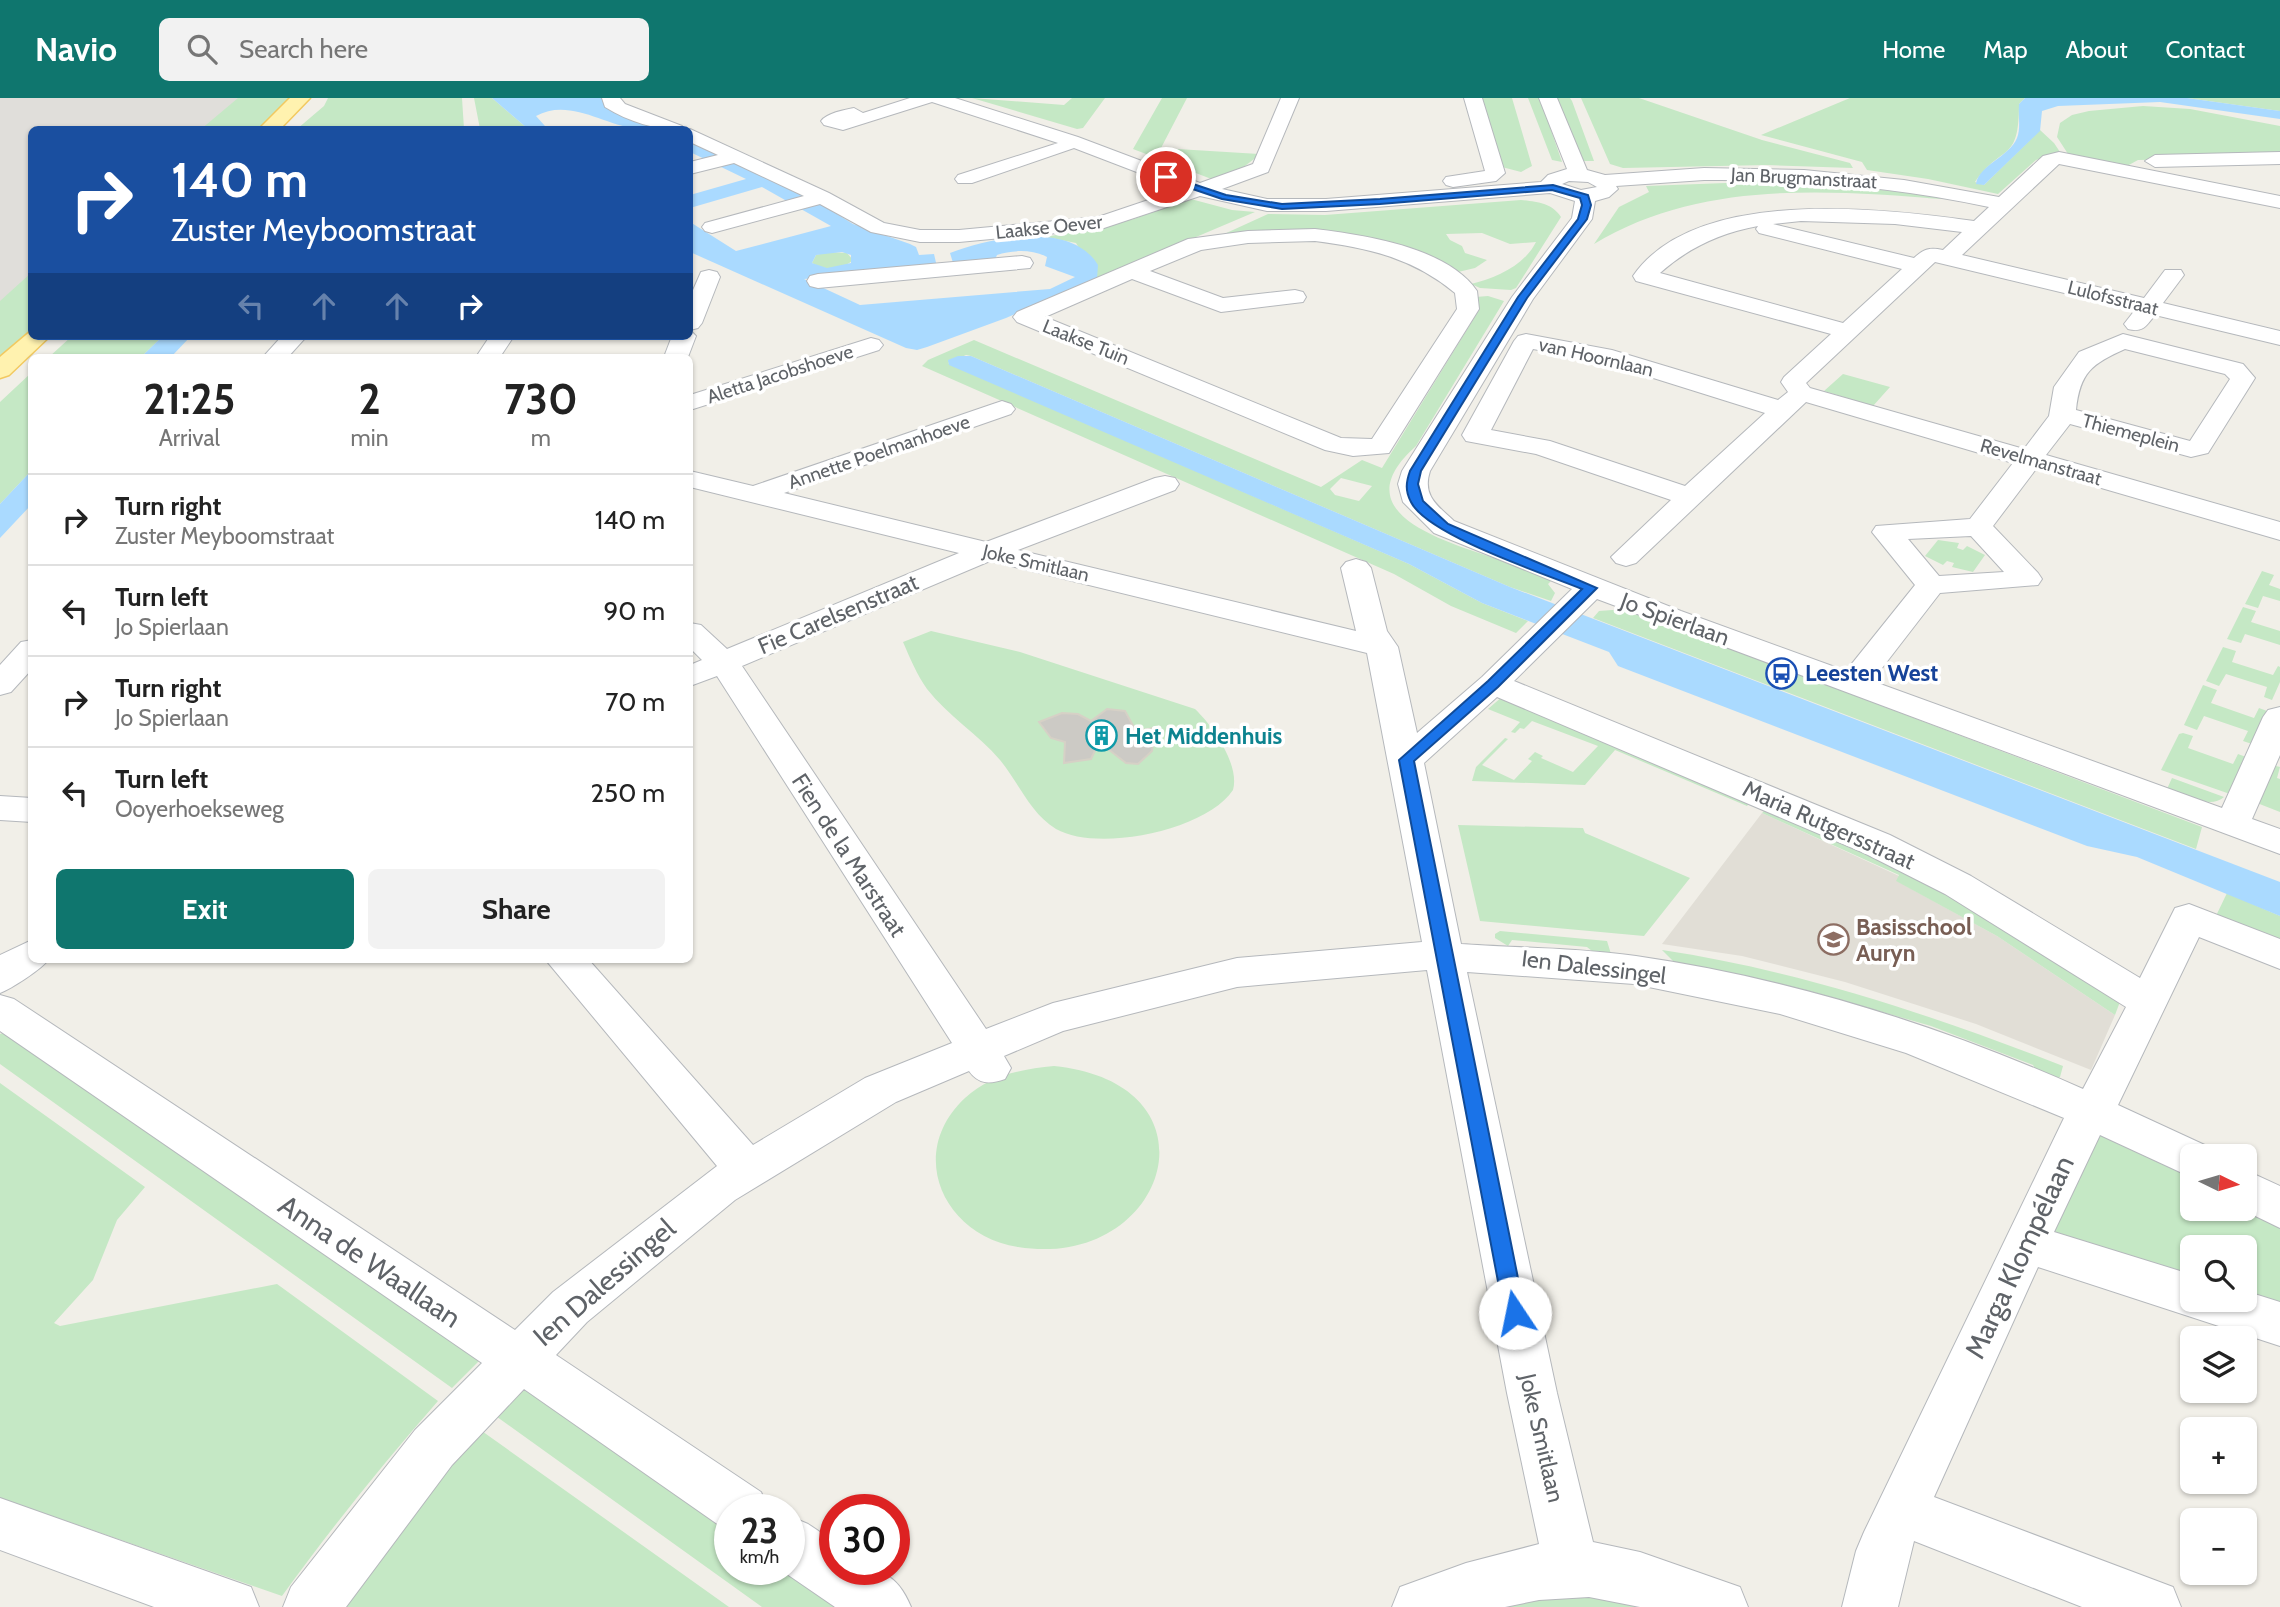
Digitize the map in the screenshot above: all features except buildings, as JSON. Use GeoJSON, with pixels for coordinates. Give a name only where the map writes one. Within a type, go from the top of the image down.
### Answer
{"type":"FeatureCollection","features":[{"type":"Feature","properties":{"kind":"main road"},"geometry":{"type":"LineString","coordinates":[[271,126],[301,98]]}},
{"type":"Feature","properties":{"kind":"main road"},"geometry":{"type":"LineString","coordinates":[[291,126],[321,98]]}},
{"type":"Feature","properties":{"kind":"main road"},"geometry":{"type":"LineString","coordinates":[[29,354],[46,345]]}},
{"type":"Feature","properties":{"kind":"main road"},"geometry":{"type":"LineString","coordinates":[[0,370],[28,355]]}},
{"type":"Feature","properties":{"kind":"main road"},"geometry":{"type":"LineString","coordinates":[[0,396],[28,371]]}},
{"type":"Feature","properties":{"kind":"street"},"geometry":{"type":"LineString","coordinates":[[611,98],[611,103],[666,126]]}},
{"type":"Feature","properties":{"kind":"street"},"geometry":{"type":"LineString","coordinates":[[854,113],[830,121],[843,125],[928,98]]}},
{"type":"Feature","properties":{"kind":"street"},"geometry":{"type":"LineString","coordinates":[[937,98],[1071,141],[1225,198],[1282,206],[1380,202],[1553,187],[1565,193],[1584,195],[1604,193],[1608,185],[1603,181],[1579,175],[1559,177],[1550,183],[1553,187]]}},
{"type":"Feature","properties":{"kind":"street","name":"Laakse Oever"},"geometry":{"type":"LineString","coordinates":[[693,136],[822,197],[878,228],[936,237],[1101,223],[1261,168],[1290,98]]}},
{"type":"Feature","properties":{"kind":"street"},"geometry":{"type":"LineString","coordinates":[[1235,178],[1269,190],[1316,193],[1489,177],[1495,173],[1494,168],[1473,98]]}},
{"type":"Feature","properties":{"kind":"street"},"geometry":{"type":"LineString","coordinates":[[1548,98],[1579,175]]}},
{"type":"Feature","properties":{"kind":"street"},"geometry":{"type":"LineString","coordinates":[[617,126],[638,115]]}},
{"type":"Feature","properties":{"kind":"street"},"geometry":{"type":"LineString","coordinates":[[965,179],[1064,147],[1071,141]]}},
{"type":"Feature","properties":{"kind":"street"},"geometry":{"type":"LineString","coordinates":[[698,166],[737,156]]}},
{"type":"Feature","properties":{"kind":"street"},"geometry":{"type":"LineString","coordinates":[[1626,557],[1792,402],[1793,382],[1847,331],[1931,254],[1947,258],[2050,160],[2068,159],[2129,171],[2232,201],[2280,202]]}},
{"type":"Feature","properties":{"kind":"street"},"geometry":{"type":"LineString","coordinates":[[2129,171],[2137,163],[2147,161],[2280,159]]}},
{"type":"Feature","properties":{"kind":"street","name":"Jan Brugmanstraat"},"geometry":{"type":"LineString","coordinates":[[1603,181],[1665,176],[1802,174],[1925,188],[2004,204]]}},
{"type":"Feature","properties":{"kind":"street","name":"Jo Spierlaan"},"geometry":{"type":"LineString","coordinates":[[1584,195],[1586,205],[1582,219],[1494,294],[1416,471],[1412,484],[1417,502],[1444,527],[1581,597],[1853,683],[2280,842]]}},
{"type":"Feature","properties":{"kind":"street"},"geometry":{"type":"LineString","coordinates":[[712,227],[822,197]]}},
{"type":"Feature","properties":{"kind":"street"},"geometry":{"type":"LineString","coordinates":[[1847,331],[1644,276],[1659,257],[1707,231],[1774,218],[1813,215],[1873,216],[1978,228]]}},
{"type":"Feature","properties":{"kind":"street"},"geometry":{"type":"LineString","coordinates":[[1745,224],[1918,266]]}},
{"type":"Feature","properties":{"kind":"street","name":"Laakse Tuin"},"geometry":{"type":"LineString","coordinates":[[1315,235],[1383,244],[1411,253],[1494,294],[1468,309],[1380,447],[1353,448],[1334,444],[1024,317],[1196,244],[1248,237],[1315,235]]}},
{"type":"Feature","properties":{"kind":"street"},"geometry":{"type":"LineString","coordinates":[[936,237],[947,269]]}},
{"type":"Feature","properties":{"kind":"street","name":"Lulofsstraat"},"geometry":{"type":"LineString","coordinates":[[1947,258],[2280,338]]}},
{"type":"Feature","properties":{"kind":"street","name":"Laakse Oever"},"geometry":{"type":"LineString","coordinates":[[818,281],[1022,263]]}},
{"type":"Feature","properties":{"kind":"street"},"geometry":{"type":"LineString","coordinates":[[1129,271],[1221,305],[1295,297]]}},
{"type":"Feature","properties":{"kind":"street","name":"Thiemeplein"},"geometry":{"type":"LineString","coordinates":[[1978,527],[2064,415],[2066,387],[2088,357],[2123,341],[2173,275]]}},
{"type":"Feature","properties":{"kind":"street"},"geometry":{"type":"LineString","coordinates":[[693,316],[709,277]]}},
{"type":"Feature","properties":{"kind":"street"},"geometry":{"type":"LineString","coordinates":[[278,354],[291,340]]}},
{"type":"Feature","properties":{"kind":"street","name":"van Hoornlaan"},"geometry":{"type":"LineString","coordinates":[[1690,497],[1541,447],[1475,435],[1526,341],[1603,355],[1792,402]]}},
{"type":"Feature","properties":{"kind":"street","name":"Thiemeplein"},"geometry":{"type":"LineString","coordinates":[[2064,415],[2191,449],[2199,447],[2244,378],[2234,369],[2123,341]]}},
{"type":"Feature","properties":{"kind":"street","name":"Aletta Jacobshoeve"},"geometry":{"type":"LineString","coordinates":[[693,402],[871,345]]}},
{"type":"Feature","properties":{"kind":"street","name":"Revelmanstraat"},"geometry":{"type":"LineString","coordinates":[[1792,402],[2030,458],[2280,531]]}},
{"type":"Feature","properties":{"kind":"street","name":"Annette Poelmanhoeve"},"geometry":{"type":"LineString","coordinates":[[756,494],[1002,409]]}},
{"type":"Feature","properties":{"kind":"street","name":"Joke Smitlaan"},"geometry":{"type":"LineString","coordinates":[[693,480],[1382,647]]}},
{"type":"Feature","properties":{"kind":"street","name":"Fie Carelsenstraat"},"geometry":{"type":"LineString","coordinates":[[693,675],[986,552],[1165,484]]}},
{"type":"Feature","properties":{"kind":"street"},"geometry":{"type":"LineString","coordinates":[[1853,683],[1931,585],[2027,579],[1978,527],[1886,532],[1931,585]]}},
{"type":"Feature","properties":{"kind":"street","name":"Joke Smitlaan"},"geometry":{"type":"LineString","coordinates":[[1356,568],[1371,631],[1382,647],[1532,1393],[1572,1569]]}},
{"type":"Feature","properties":{"kind":"street"},"geometry":{"type":"LineString","coordinates":[[1406,760],[1493,684],[1581,597]]}},
{"type":"Feature","properties":{"kind":"street","name":"Fien de la Marstraat"},"geometry":{"type":"LineString","coordinates":[[693,635],[724,663],[981,1057]]}},
{"type":"Feature","properties":{"kind":"street"},"geometry":{"type":"LineString","coordinates":[[0,685],[28,654]]}},
{"type":"Feature","properties":{"kind":"street","name":"Maria Rutgersstraat"},"geometry":{"type":"LineString","coordinates":[[1493,684],[1877,844],[1958,885],[2147,1001]]}},
{"type":"Feature","properties":{"kind":"street"},"geometry":{"type":"LineString","coordinates":[[2232,824],[2280,717]]}},
{"type":"Feature","properties":{"kind":"street"},"geometry":{"type":"LineString","coordinates":[[0,808],[28,810]]}},
{"type":"Feature","properties":{"kind":"street","name":"Marga Klompélaan"},"geometry":{"type":"LineString","coordinates":[[1870,1607],[1883,1551],[1901,1510],[2074,1140],[2110,1082],[2189,916],[2280,955]]}},
{"type":"Feature","properties":{"kind":"street"},"geometry":{"type":"LineString","coordinates":[[0,978],[7,969],[28,956]]}},
{"type":"Feature","properties":{"kind":"street","name":"Ien Dalessingel"},"geometry":{"type":"LineString","coordinates":[[311,1607],[400,1489],[468,1409],[516,1359],[622,1262],[670,1223],[746,1168],[860,1100],[981,1057],[1092,1004],[1204,977],[1336,960],[1444,956],[1588,964],[1679,978],[1767,996],[1902,1035],[1979,1062],[2093,1109],[2180,1153]]}},
{"type":"Feature","properties":{"kind":"street"},"geometry":{"type":"LineString","coordinates":[[568,963],[746,1168]]}},
{"type":"Feature","properties":{"kind":"street","name":"Anna de Waallaan"},"geometry":{"type":"LineString","coordinates":[[0,1010],[516,1359],[557,1382],[719,1494]]}},
{"type":"Feature","properties":{"kind":"street"},"geometry":{"type":"LineString","coordinates":[[2258,1196],[2280,1209]]}},
{"type":"Feature","properties":{"kind":"street"},"geometry":{"type":"LineString","coordinates":[[2025,1243],[2180,1292]]}},
{"type":"Feature","properties":{"kind":"street"},"geometry":{"type":"LineString","coordinates":[[2242,1312],[2280,1324]]}},
{"type":"Feature","properties":{"kind":"street"},"geometry":{"type":"LineString","coordinates":[[1901,1510],[2153,1607]]}},
{"type":"Feature","properties":{"kind":"street"},"geometry":{"type":"LineString","coordinates":[[0,1524],[231,1607]]}},
{"type":"Feature","properties":{"kind":"street"},"geometry":{"type":"LineString","coordinates":[[805,1554],[883,1607]]}},
{"type":"Feature","properties":{"kind":"street"},"geometry":{"type":"LineString","coordinates":[[1420,1607],[1507,1580],[1572,1569],[1613,1572],[1720,1607]]}},
{"type":"Feature","properties":{"kind":"shaded area"},"geometry":{"type":"Polygon","coordinates":[[[0,98],[249,98],[216,126],[28,126],[28,290],[0,315],[0,98]]]}},
{"type":"Feature","properties":{"kind":"shaded area","name":"Basisschool Auryn"},"geometry":{"type":"Polygon","coordinates":[[[1762,813],[1899,876],[1897,881],[1997,936],[2115,1015],[2091,1070],[1976,1024],[1845,982],[1742,956],[1662,944],[1762,813]]]}},
{"type":"Feature","properties":{"kind":"green space"},"geometry":{"type":"Polygon","coordinates":[[[238,98],[296,98],[264,126],[205,126],[238,98]]]}},
{"type":"Feature","properties":{"kind":"green space"},"geometry":{"type":"Polygon","coordinates":[[[328,98],[462,98],[464,126],[301,126],[324,106],[328,98]]]}},
{"type":"Feature","properties":{"kind":"green space"},"geometry":{"type":"Polygon","coordinates":[[[474,98],[492,98],[525,126],[479,126],[474,98]]]}},
{"type":"Feature","properties":{"kind":"green space"},"geometry":{"type":"Polygon","coordinates":[[[972,98],[1064,105],[1072,98],[1105,98],[1083,128],[1077,129],[972,98]]]}},
{"type":"Feature","properties":{"kind":"green space"},"geometry":{"type":"Polygon","coordinates":[[[1162,98],[1187,98],[1161,148],[1259,154],[1258,156],[1241,169],[1214,180],[1133,149],[1162,98]]]}},
{"type":"Feature","properties":{"kind":"green space"},"geometry":{"type":"Polygon","coordinates":[[[1479,98],[1512,98],[1532,166],[1521,172],[1502,167],[1479,98]]]}},
{"type":"Feature","properties":{"kind":"green space"},"geometry":{"type":"Polygon","coordinates":[[[1528,98],[1540,98],[1562,162],[1552,160],[1528,98]]]}},
{"type":"Feature","properties":{"kind":"green space"},"geometry":{"type":"Polygon","coordinates":[[[1556,98],[1570,98],[1572,101],[1594,161],[1579,161],[1556,98]]]}},
{"type":"Feature","properties":{"kind":"green space"},"geometry":{"type":"Polygon","coordinates":[[[1581,98],[1639,98],[1762,140],[1850,163],[1853,168],[1767,165],[1623,168],[1610,164],[1581,98]]]}},
{"type":"Feature","properties":{"kind":"green space"},"geometry":{"type":"Polygon","coordinates":[[[1850,98],[2025,98],[2019,104],[2016,136],[2012,145],[1975,182],[1984,185],[2040,130],[2060,152],[2036,160],[1998,194],[1928,179],[1867,170],[1862,162],[1761,135],[1850,98]]]}},
{"type":"Feature","properties":{"kind":"green space"},"geometry":{"type":"Polygon","coordinates":[[[2187,98],[2280,98],[2280,111],[2187,98]]]}},
{"type":"Feature","properties":{"kind":"green space"},"geometry":{"type":"Polygon","coordinates":[[[2143,106],[2190,109],[2280,126],[2280,157],[2138,160],[2127,166],[2070,157],[2057,137],[2060,123],[2072,115],[2143,106]]]}},
{"type":"Feature","properties":{"kind":"green space"},"geometry":{"type":"Polygon","coordinates":[[[1779,181],[1915,193],[1944,199],[1809,192],[1720,199],[1635,223],[1594,244],[1619,207],[1649,192],[1646,186],[1779,181]]]}},
{"type":"Feature","properties":{"kind":"green space"},"geometry":{"type":"Polygon","coordinates":[[[1187,198],[1232,210],[1255,212],[1097,279],[1076,243],[1046,237],[1134,219],[1187,198]]]}},
{"type":"Feature","properties":{"kind":"green space"},"geometry":{"type":"Polygon","coordinates":[[[1521,200],[1549,206],[1561,217],[1516,288],[1511,290],[1480,288],[1471,284],[1508,270],[1524,258],[1536,242],[1510,244],[1482,233],[1446,234],[1450,240],[1462,246],[1465,253],[1487,260],[1475,268],[1458,272],[1425,254],[1394,243],[1222,235],[1268,214],[1325,215],[1521,200]]]}},
{"type":"Feature","properties":{"kind":"green space"},"geometry":{"type":"Polygon","coordinates":[[[828,252],[847,253],[853,260],[844,266],[833,268],[812,263],[816,255],[828,252]]]}},
{"type":"Feature","properties":{"kind":"green space"},"geometry":{"type":"Polygon","coordinates":[[[28,276],[28,338],[0,363],[0,301],[28,276]]]}},
{"type":"Feature","properties":{"kind":"green space"},"geometry":{"type":"Polygon","coordinates":[[[1488,296],[1504,301],[1416,446],[1396,469],[1389,488],[1394,505],[1406,519],[1425,531],[1551,581],[1548,584],[1555,593],[1551,601],[1510,587],[971,356],[966,355],[948,363],[1409,564],[1482,603],[1528,621],[1516,633],[1451,606],[1394,574],[922,366],[928,360],[974,340],[1321,487],[1362,460],[1382,468],[1479,310],[1476,297],[1488,296]],[[1341,478],[1330,489],[1335,495],[1359,501],[1372,486],[1341,478]]]}},
{"type":"Feature","properties":{"kind":"green space"},"geometry":{"type":"Polygon","coordinates":[[[68,340],[159,340],[144,354],[52,354],[68,340]]]}},
{"type":"Feature","properties":{"kind":"green space"},"geometry":{"type":"Polygon","coordinates":[[[1843,374],[1890,387],[1873,406],[1824,391],[1843,374]]]}},
{"type":"Feature","properties":{"kind":"green space"},"geometry":{"type":"Polygon","coordinates":[[[28,376],[28,474],[0,504],[0,402],[28,376]]]}},
{"type":"Feature","properties":{"kind":"green space"},"geometry":{"type":"Polygon","coordinates":[[[1938,540],[1959,543],[1957,548],[1963,550],[1967,546],[1985,555],[1973,572],[1952,567],[1954,563],[1947,561],[1943,565],[1925,556],[1938,540]]]}},
{"type":"Feature","properties":{"kind":"green space"},"geometry":{"type":"Polygon","coordinates":[[[2262,571],[2274,575],[2269,585],[2280,589],[2280,601],[2263,596],[2258,608],[2245,604],[2262,571]]]}},
{"type":"Feature","properties":{"kind":"green space"},"geometry":{"type":"Polygon","coordinates":[[[2243,607],[2256,611],[2251,622],[2280,631],[2280,645],[2245,634],[2241,643],[2227,639],[2243,607]]]}},
{"type":"Feature","properties":{"kind":"green space"},"geometry":{"type":"Polygon","coordinates":[[[1626,609],[2202,827],[2196,849],[1593,618],[1599,611],[1626,609]]]}},
{"type":"Feature","properties":{"kind":"green space"},"geometry":{"type":"Polygon","coordinates":[[[931,631],[1020,652],[1195,709],[1210,725],[1229,758],[1233,769],[1233,790],[1220,804],[1200,816],[1150,834],[1098,839],[1075,836],[1056,829],[1039,815],[1000,760],[944,708],[923,684],[903,642],[931,631]]]}},
{"type":"Feature","properties":{"kind":"green space"},"geometry":{"type":"Polygon","coordinates":[[[2223,647],[2236,651],[2232,662],[2273,675],[2278,666],[2280,667],[2280,682],[2272,700],[2264,697],[2267,687],[2226,674],[2219,686],[2206,681],[2223,647]]]}},
{"type":"Feature","properties":{"kind":"green space"},"geometry":{"type":"Polygon","coordinates":[[[2203,685],[2217,690],[2211,703],[2254,718],[2259,708],[2267,711],[2252,744],[2243,741],[2248,731],[2204,716],[2197,730],[2184,725],[2203,685]]]}},
{"type":"Feature","properties":{"kind":"green space"},"geometry":{"type":"Polygon","coordinates":[[[1503,696],[1751,801],[1747,806],[1615,750],[1585,785],[1472,781],[1476,767],[1505,738],[1508,739],[1482,765],[1514,780],[1532,761],[1528,759],[1535,752],[1543,756],[1541,758],[1573,772],[1598,746],[1532,721],[1524,729],[1511,732],[1520,722],[1488,709],[1503,696]]]}},
{"type":"Feature","properties":{"kind":"green space"},"geometry":{"type":"Polygon","coordinates":[[[2179,734],[2193,736],[2188,748],[2233,764],[2238,754],[2246,757],[2230,794],[2161,770],[2179,734]]]}},
{"type":"Feature","properties":{"kind":"green space"},"geometry":{"type":"Polygon","coordinates":[[[2272,765],[2280,767],[2277,778],[2280,779],[2280,812],[2257,803],[2272,765]]]}},
{"type":"Feature","properties":{"kind":"green space"},"geometry":{"type":"Polygon","coordinates":[[[2172,778],[2224,797],[2218,801],[2204,802],[2188,797],[2167,789],[2172,778]]]}},
{"type":"Feature","properties":{"kind":"green space"},"geometry":{"type":"Polygon","coordinates":[[[1767,808],[1943,890],[2121,999],[2115,1015],[1997,936],[1896,881],[1899,875],[1762,813],[1767,808]]]}},
{"type":"Feature","properties":{"kind":"green space"},"geometry":{"type":"Polygon","coordinates":[[[1458,825],[1583,828],[1585,833],[1690,878],[1644,936],[1480,921],[1458,825]]]}},
{"type":"Feature","properties":{"kind":"green space"},"geometry":{"type":"Polygon","coordinates":[[[2227,893],[2280,916],[2280,950],[2214,920],[2227,893]]]}},
{"type":"Feature","properties":{"kind":"green space"},"geometry":{"type":"Polygon","coordinates":[[[1500,931],[1607,941],[1611,954],[1598,956],[1587,947],[1512,940],[1508,946],[1495,938],[1495,934],[1500,931]]]}},
{"type":"Feature","properties":{"kind":"green space"},"geometry":{"type":"Polygon","coordinates":[[[1662,950],[1815,982],[1915,1012],[2063,1066],[2060,1077],[2041,1078],[2033,1065],[1931,1026],[1802,989],[1712,969],[1699,972],[1680,968],[1662,950]]]}},
{"type":"Feature","properties":{"kind":"green space"},"geometry":{"type":"Polygon","coordinates":[[[3,1033],[479,1361],[452,1388],[0,1064],[0,1034],[3,1033]]]}},
{"type":"Feature","properties":{"kind":"green space"},"geometry":{"type":"Polygon","coordinates":[[[1054,1066],[1108,1080],[1142,1105],[1158,1138],[1157,1172],[1140,1205],[1111,1231],[1069,1247],[1018,1247],[992,1239],[970,1226],[953,1209],[941,1189],[936,1166],[938,1143],[947,1120],[975,1090],[1007,1074],[1054,1066]]]}},
{"type":"Feature","properties":{"kind":"green space"},"geometry":{"type":"Polygon","coordinates":[[[0,1083],[145,1187],[117,1220],[93,1280],[54,1323],[60,1326],[277,1284],[438,1401],[397,1448],[282,1596],[0,1498],[0,1083]]]}},
{"type":"Feature","properties":{"kind":"green space"},"geometry":{"type":"Polygon","coordinates":[[[2101,1123],[2180,1164],[2180,1222],[2258,1222],[2258,1215],[2280,1225],[2280,1308],[2257,1301],[2257,1235],[2180,1235],[2180,1276],[2049,1233],[2101,1123]]]}},
{"type":"Feature","properties":{"kind":"green space"},"geometry":{"type":"Polygon","coordinates":[[[526,1387],[714,1517],[714,1573],[493,1414],[526,1387]]]}},
{"type":"Feature","properties":{"kind":"green space"},"geometry":{"type":"Polygon","coordinates":[[[479,1429],[729,1607],[341,1607],[479,1429]]]}},
{"type":"Feature","properties":{"kind":"green space"},"geometry":{"type":"Polygon","coordinates":[[[805,1581],[843,1607],[762,1607],[731,1585],[805,1585],[805,1581]]]}},
{"type":"Feature","properties":{"kind":"green space"},"geometry":{"type":"Polygon","coordinates":[[[1564,1590],[1689,1607],[1479,1607],[1564,1590]]]}},
{"type":"Feature","properties":{"kind":"water"},"geometry":{"type":"Polygon","coordinates":[[[492,98],[602,98],[608,107],[656,126],[624,126],[586,114],[560,110],[536,116],[545,126],[525,126],[492,98]]]}},
{"type":"Feature","properties":{"kind":"water"},"geometry":{"type":"Polygon","coordinates":[[[2025,98],[2187,98],[2280,111],[2280,119],[2160,102],[2058,106],[2042,111],[2040,131],[1984,185],[1976,184],[1983,171],[2008,151],[2017,138],[2019,104],[2025,98]]]}},
{"type":"Feature","properties":{"kind":"water"},"geometry":{"type":"Polygon","coordinates":[[[693,141],[819,203],[853,224],[916,247],[919,255],[934,254],[937,267],[804,279],[860,305],[1050,289],[1075,277],[1045,266],[1047,257],[1029,252],[1015,251],[997,255],[994,262],[954,266],[950,253],[1007,238],[1050,237],[1069,242],[1086,251],[1098,265],[1097,279],[1006,318],[927,347],[917,350],[906,348],[693,253],[693,224],[736,251],[831,226],[762,187],[693,207],[693,194],[746,179],[693,153],[693,141]],[[842,252],[816,255],[812,263],[827,268],[851,263],[851,255],[842,252]]]}},
{"type":"Feature","properties":{"kind":"water"},"geometry":{"type":"Polygon","coordinates":[[[159,340],[187,340],[174,354],[144,354],[159,340]]]}},
{"type":"Feature","properties":{"kind":"water"},"geometry":{"type":"Polygon","coordinates":[[[958,356],[971,356],[1510,587],[2280,882],[2280,916],[2137,857],[2087,846],[1618,666],[1609,652],[1482,603],[1409,564],[949,365],[948,360],[958,356]]]}},
{"type":"Feature","properties":{"kind":"water"},"geometry":{"type":"Polygon","coordinates":[[[28,474],[28,508],[0,538],[0,504],[28,474]]]}},
{"type":"Feature","properties":{"kind":"place","name":"Leesten West"},"geometry":{"type":"Point","coordinates":[1782,673]}},
{"type":"Feature","properties":{"kind":"place","name":"Het Middenhuis"},"geometry":{"type":"Point","coordinates":[1102,736]}},
{"type":"Feature","properties":{"kind":"place","name":"Basisschool Auryn"},"geometry":{"type":"Point","coordinates":[1833,940]}},
{"type":"Feature","properties":{"kind":"route"},"geometry":{"type":"LineString","coordinates":[[1166,177],[1225,198],[1282,206],[1380,202],[1553,187],[1565,193],[1584,195],[1586,205],[1582,219],[1523,297],[1416,471],[1412,484],[1417,502],[1444,527],[1591,588],[1493,684],[1406,760],[1515,1313]]}}]}
